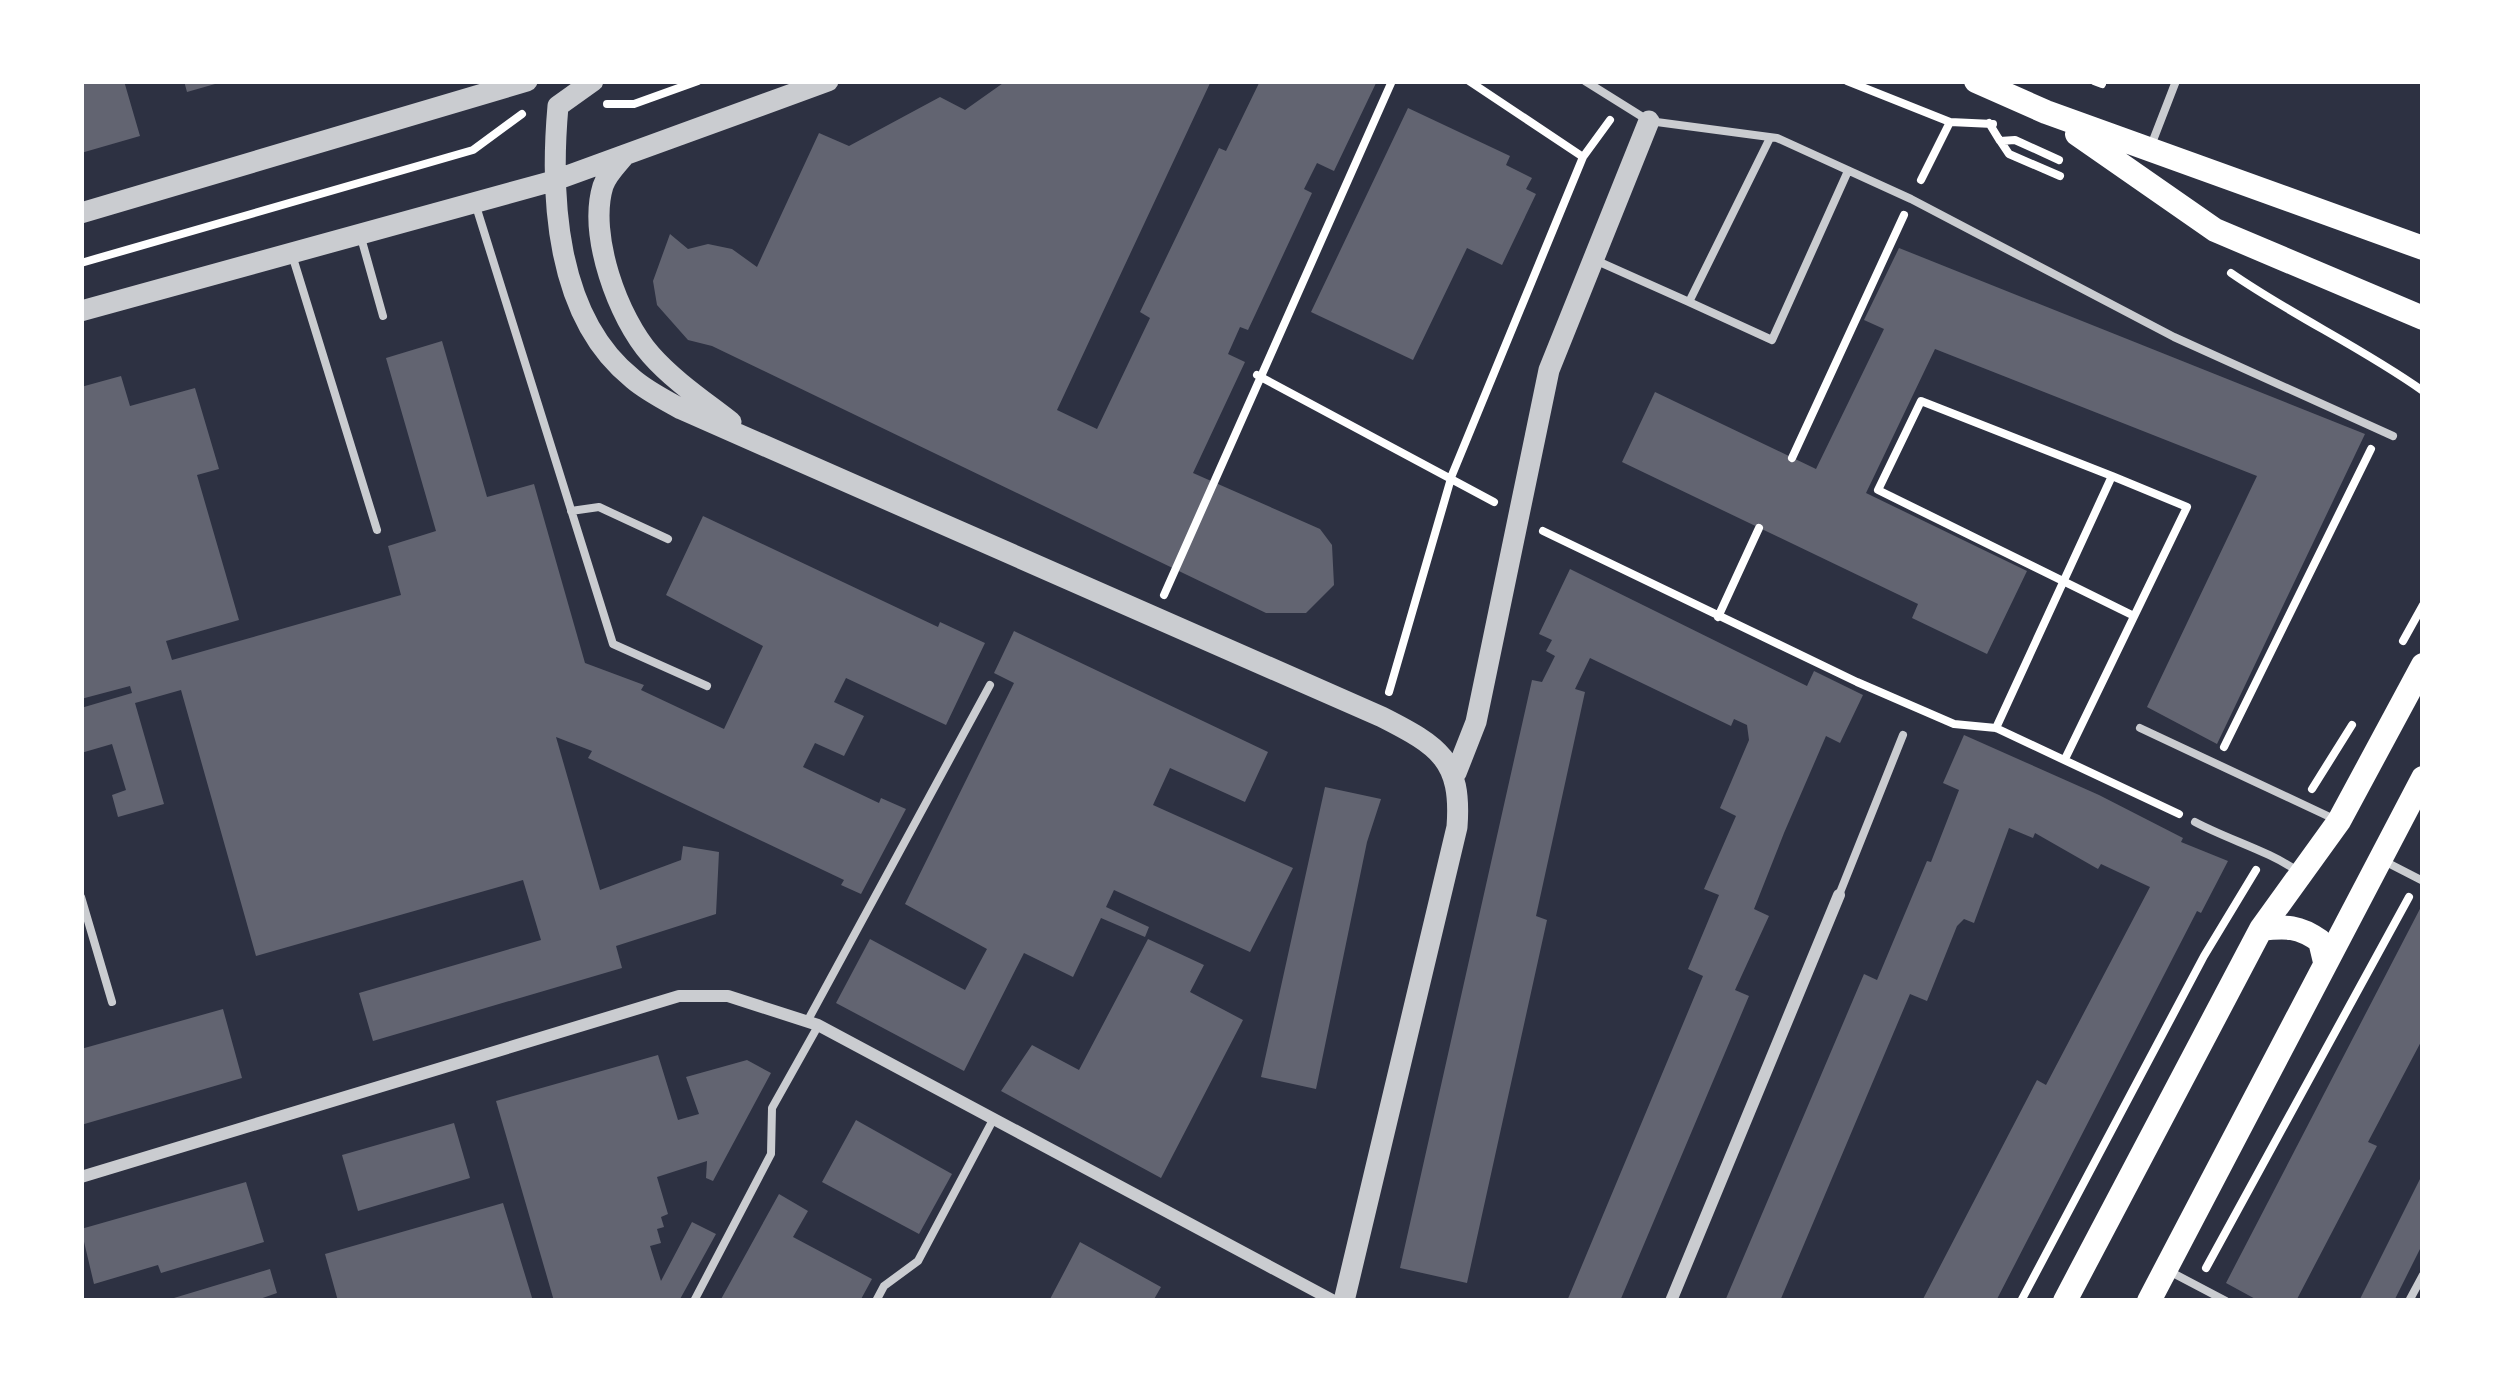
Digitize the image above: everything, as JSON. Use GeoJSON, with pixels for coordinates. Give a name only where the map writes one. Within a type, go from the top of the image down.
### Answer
{"type":"FeatureCollection","features":[{"type":"Feature","properties":{"kind":"main road"},"geometry":{"type":"LineString","coordinates":[[1976,81],[2046,112],[2423,248]]}},
{"type":"Feature","properties":{"kind":"main road"},"geometry":{"type":"LineString","coordinates":[[2046,112],[2215,230],[2413,314],[2423,334]]}},
{"type":"Feature","properties":{"kind":"main road"},"geometry":{"type":"LineString","coordinates":[[2065,1301],[2261,929],[2339,821],[2423,665]]}},
{"type":"Feature","properties":{"kind":"main road"},"geometry":{"type":"LineString","coordinates":[[2149,1301],[2423,778]]}},
{"type":"Feature","properties":{"kind":"main road"},"geometry":{"type":"LineString","coordinates":[[2261,929],[2290,925],[2305,930],[2320,941],[2325,962]]}},
{"type":"Feature","properties":{"kind":"street"},"geometry":{"type":"LineString","coordinates":[[81,213],[527,81]]}},
{"type":"Feature","properties":{"kind":"street"},"geometry":{"type":"LineString","coordinates":[[592,81],[558,106],[553,181],[561,239],[577,297],[597,339],[631,378],[681,409],[1382,717],[1438,751],[1456,773]]}},
{"type":"Feature","properties":{"kind":"street"},"geometry":{"type":"LineString","coordinates":[[81,311],[553,181],[829,81]]}},
{"type":"Feature","properties":{"kind":"street"},"geometry":{"type":"LineString","coordinates":[[1344,1301],[1457,827],[1456,773],[1476,722],[1549,370],[1649,121]]}},
{"type":"Feature","properties":{"kind":"street"},"geometry":{"type":"LineString","coordinates":[[627,153],[605,179],[600,201],[602,235],[625,314],[650,354],[750,437]]}},
{"type":"Feature","properties":{"kind":"street"},"geometry":{"type":"LineString","coordinates":[[1671,1301],[1839,895]]}},
{"type":"Feature","properties":{"kind":"street"},"geometry":{"type":"LineString","coordinates":[[81,1178],[679,996],[728,996],[813,1023],[1334,1301]]}},
{"type":"Feature","properties":{"kind":"lane"},"geometry":{"type":"LineString","coordinates":[[1586,81],[1649,121],[1770,137],[1849,171],[2174,337],[2393,436]]}},
{"type":"Feature","properties":{"kind":"lane"},"geometry":{"type":"LineString","coordinates":[[2149,150],[2176,81]]}},
{"type":"Feature","properties":{"kind":"lane"},"geometry":{"type":"LineString","coordinates":[[1689,302],[1770,137]]}},
{"type":"Feature","properties":{"kind":"lane"},"geometry":{"type":"LineString","coordinates":[[1591,258],[1772,340],[1849,171]]}},
{"type":"Feature","properties":{"kind":"lane"},"geometry":{"type":"LineString","coordinates":[[475,202],[613,644],[707,686]]}},
{"type":"Feature","properties":{"kind":"lane"},"geometry":{"type":"LineString","coordinates":[[360,233],[383,316]]}},
{"type":"Feature","properties":{"kind":"lane"},"geometry":{"type":"LineString","coordinates":[[291,251],[376,530]]}},
{"type":"Feature","properties":{"kind":"lane"},"geometry":{"type":"LineString","coordinates":[[572,511],[598,507],[668,539]]}},
{"type":"Feature","properties":{"kind":"lane"},"geometry":{"type":"LineString","coordinates":[[694,1301],[771,1154],[772,1108],[990,685]]}},
{"type":"Feature","properties":{"kind":"lane"},"geometry":{"type":"LineString","coordinates":[[2140,728],[2339,821]]}},
{"type":"Feature","properties":{"kind":"lane"},"geometry":{"type":"LineString","coordinates":[[1839,895],[1903,735]]}},
{"type":"Feature","properties":{"kind":"lane"},"geometry":{"type":"LineString","coordinates":[[2195,822],[2237,844],[2268,851],[2300,873]]}},
{"type":"Feature","properties":{"kind":"lane"},"geometry":{"type":"LineString","coordinates":[[2379,859],[2421,880]]}},
{"type":"Feature","properties":{"kind":"lane"},"geometry":{"type":"LineString","coordinates":[[81,897],[112,1002]]}},
{"type":"Feature","properties":{"kind":"lane"},"geometry":{"type":"LineString","coordinates":[[876,1301],[884,1286],[918,1261],[995,1117]]}},
{"type":"Feature","properties":{"kind":"lane"},"geometry":{"type":"LineString","coordinates":[[2166,1269],[2226,1301]]}},
{"type":"Feature","properties":{"kind":"lane"},"geometry":{"type":"LineString","coordinates":[[2409,1301],[2423,1275]]}},
{"type":"Feature","properties":{"kind":"path"},"geometry":{"type":"LineString","coordinates":[[81,263],[473,150],[526,111],[634,104],[698,81]]}},
{"type":"Feature","properties":{"kind":"path"},"geometry":{"type":"LineString","coordinates":[[1154,618],[1257,375],[1392,81]]}},
{"type":"Feature","properties":{"kind":"path"},"geometry":{"type":"LineString","coordinates":[[1382,717],[1452,475],[1583,158],[1469,81]]}},
{"type":"Feature","properties":{"kind":"path"},"geometry":{"type":"LineString","coordinates":[[1792,458],[1950,122]]}},
{"type":"Feature","properties":{"kind":"path"},"geometry":{"type":"LineString","coordinates":[[1989,123],[2008,154],[2060,176]]}},
{"type":"Feature","properties":{"kind":"path"},"geometry":{"type":"LineString","coordinates":[[2000,140],[2014,140],[2066,163]]}},
{"type":"Feature","properties":{"kind":"path"},"geometry":{"type":"LineString","coordinates":[[1257,375],[1452,475]]}},
{"type":"Feature","properties":{"kind":"path"},"geometry":{"type":"LineString","coordinates":[[2065,759],[2187,508],[1921,401],[1878,490],[2134,616]]}},
{"type":"Feature","properties":{"kind":"path"},"geometry":{"type":"LineString","coordinates":[[2216,764],[2381,430]]}},
{"type":"Feature","properties":{"kind":"path"},"geometry":{"type":"LineString","coordinates":[[1996,728],[2112,476]]}},
{"type":"Feature","properties":{"kind":"path"},"geometry":{"type":"LineString","coordinates":[[1718,617],[1759,528]]}},
{"type":"Feature","properties":{"kind":"path"},"geometry":{"type":"LineString","coordinates":[[1580,550],[1954,724],[1996,728],[2195,822]]}},
{"type":"Feature","properties":{"kind":"path"},"geometry":{"type":"LineString","coordinates":[[2196,1285],[2421,880]]}},
{"type":"Feature","properties":{"kind":"building"},"geometry":{"type":"Polygon","coordinates":[[[81,81],[124,81],[140,136],[81,153],[81,81]]]}},
{"type":"Feature","properties":{"kind":"building"},"geometry":{"type":"Polygon","coordinates":[[[184,81],[222,81],[222,82],[187,92],[184,81]]]}},
{"type":"Feature","properties":{"kind":"building"},"geometry":{"type":"Polygon","coordinates":[[[1006,81],[1211,81],[1057,410],[1097,429],[1150,318],[1140,312],[1219,148],[1226,151],[1260,81],[1377,81],[1334,171],[1317,163],[1304,189],[1312,193],[1248,330],[1240,327],[1228,354],[1245,362],[1193,473],[1320,529],[1332,545],[1334,585],[1306,613],[1266,613],[712,346],[688,340],[657,305],[653,281],[670,234],[688,249],[708,244],[732,249],[757,267],[819,133],[849,146],[940,97],[965,110],[1006,81]]]}},
{"type":"Feature","properties":{"kind":"building"},"geometry":{"type":"Polygon","coordinates":[[[1408,108],[1510,156],[1506,165],[1532,178],[1526,189],[1536,194],[1502,265],[1467,248],[1413,360],[1311,312],[1408,108]]]}},
{"type":"Feature","properties":{"kind":"building"},"geometry":{"type":"Polygon","coordinates":[[[1899,248],[2365,434],[2217,744],[2147,707],[2257,476],[1935,349],[1866,493],[2027,571],[1987,654],[1912,618],[1918,604],[1622,462],[1655,392],[1816,469],[1884,329],[1864,320],[1899,248]]]}},
{"type":"Feature","properties":{"kind":"building"},"geometry":{"type":"Polygon","coordinates":[[[442,341],[487,497],[534,484],[585,663],[644,685],[641,690],[724,729],[763,646],[666,595],[703,516],[938,627],[940,622],[985,643],[946,725],[846,678],[834,702],[864,716],[844,756],[815,743],[803,767],[879,803],[881,798],[906,809],[861,894],[841,885],[844,880],[588,758],[592,751],[556,737],[600,890],[681,860],[683,846],[719,852],[716,914],[616,946],[622,968],[373,1041],[359,993],[541,940],[523,880],[256,956],[181,690],[135,703],[164,804],[118,817],[112,795],[126,790],[112,744],[81,753],[81,708],[132,693],[130,686],[81,699],[81,387],[121,376],[130,406],[195,388],[219,469],[197,475],[239,620],[166,641],[172,660],[401,595],[388,546],[436,531],[386,358],[442,341]]]}},
{"type":"Feature","properties":{"kind":"building"},"geometry":{"type":"Polygon","coordinates":[[[1570,569],[1807,686],[1814,671],[1863,695],[1840,743],[1826,736],[1784,833],[1754,909],[1769,916],[1735,990],[1749,996],[1620,1301],[1567,1301],[1703,976],[1688,969],[1719,895],[1704,889],[1736,816],[1720,808],[1749,740],[1747,725],[1734,719],[1731,726],[1590,658],[1575,689],[1585,692],[1536,916],[1547,920],[1467,1283],[1400,1268],[1532,680],[1542,682],[1555,656],[1546,651],[1552,640],[1539,634],[1570,569]]]}},
{"type":"Feature","properties":{"kind":"building"},"geometry":{"type":"Polygon","coordinates":[[[1014,631],[1268,752],[1245,802],[1170,768],[1153,805],[1293,868],[1250,952],[1114,890],[1106,907],[1149,927],[1145,937],[1101,918],[1073,977],[1024,953],[964,1071],[836,1003],[870,939],[965,990],[987,949],[905,904],[1014,683],[994,673],[1014,631]]]}},
{"type":"Feature","properties":{"kind":"building"},"geometry":{"type":"Polygon","coordinates":[[[1964,735],[2099,795],[2183,838],[2181,842],[2228,861],[2201,913],[2197,911],[1996,1301],[1922,1301],[2037,1080],[2046,1085],[2150,887],[2101,864],[2098,869],[2035,833],[2033,838],[2009,828],[1974,923],[1964,919],[1957,926],[1927,1001],[1910,994],[1780,1301],[1725,1301],[1864,974],[1877,980],[1927,861],[1931,862],[1959,790],[1943,783],[1964,735]]]}},
{"type":"Feature","properties":{"kind":"building"},"geometry":{"type":"Polygon","coordinates":[[[1325,787],[1381,799],[1367,842],[1316,1089],[1261,1077],[1325,787]]]}},
{"type":"Feature","properties":{"kind":"building"},"geometry":{"type":"Polygon","coordinates":[[[2423,903],[2423,1038],[2368,1142],[2377,1146],[2296,1301],[2259,1301],[2226,1283],[2423,903]]]}},
{"type":"Feature","properties":{"kind":"building"},"geometry":{"type":"Polygon","coordinates":[[[1148,939],[1204,965],[1190,992],[1243,1020],[1161,1178],[1001,1091],[1032,1045],[1079,1070],[1148,939]]]}},
{"type":"Feature","properties":{"kind":"building"},"geometry":{"type":"Polygon","coordinates":[[[223,1009],[242,1078],[81,1125],[81,1049],[223,1009]]]}},
{"type":"Feature","properties":{"kind":"building"},"geometry":{"type":"Polygon","coordinates":[[[658,1055],[678,1120],[699,1114],[686,1077],[747,1060],[771,1073],[713,1181],[706,1178],[707,1161],[657,1177],[668,1214],[661,1217],[664,1227],[657,1229],[661,1243],[650,1246],[661,1281],[692,1222],[716,1234],[679,1301],[554,1301],[496,1101],[658,1055]]]}},
{"type":"Feature","properties":{"kind":"building"},"geometry":{"type":"Polygon","coordinates":[[[856,1120],[952,1174],[919,1234],[822,1182],[856,1120]]]}},
{"type":"Feature","properties":{"kind":"building"},"geometry":{"type":"Polygon","coordinates":[[[454,1123],[470,1178],[358,1211],[342,1155],[454,1123]]]}},
{"type":"Feature","properties":{"kind":"building"},"geometry":{"type":"Polygon","coordinates":[[[2423,1173],[2423,1243],[2394,1301],[2359,1301],[2423,1173]]]}},
{"type":"Feature","properties":{"kind":"building"},"geometry":{"type":"Polygon","coordinates":[[[246,1182],[264,1242],[161,1273],[158,1265],[94,1284],[81,1229],[246,1182]]]}},
{"type":"Feature","properties":{"kind":"building"},"geometry":{"type":"Polygon","coordinates":[[[779,1194],[808,1211],[793,1237],[872,1279],[860,1301],[720,1301],[779,1194]]]}},
{"type":"Feature","properties":{"kind":"building"},"geometry":{"type":"Polygon","coordinates":[[[503,1203],[533,1301],[338,1301],[325,1254],[503,1203]]]}},
{"type":"Feature","properties":{"kind":"building"},"geometry":{"type":"Polygon","coordinates":[[[1080,1242],[1161,1287],[1153,1301],[1049,1301],[1080,1242]]]}},
{"type":"Feature","properties":{"kind":"building"},"geometry":{"type":"Polygon","coordinates":[[[270,1269],[277,1293],[254,1301],[164,1301],[270,1269]]]}}]}
